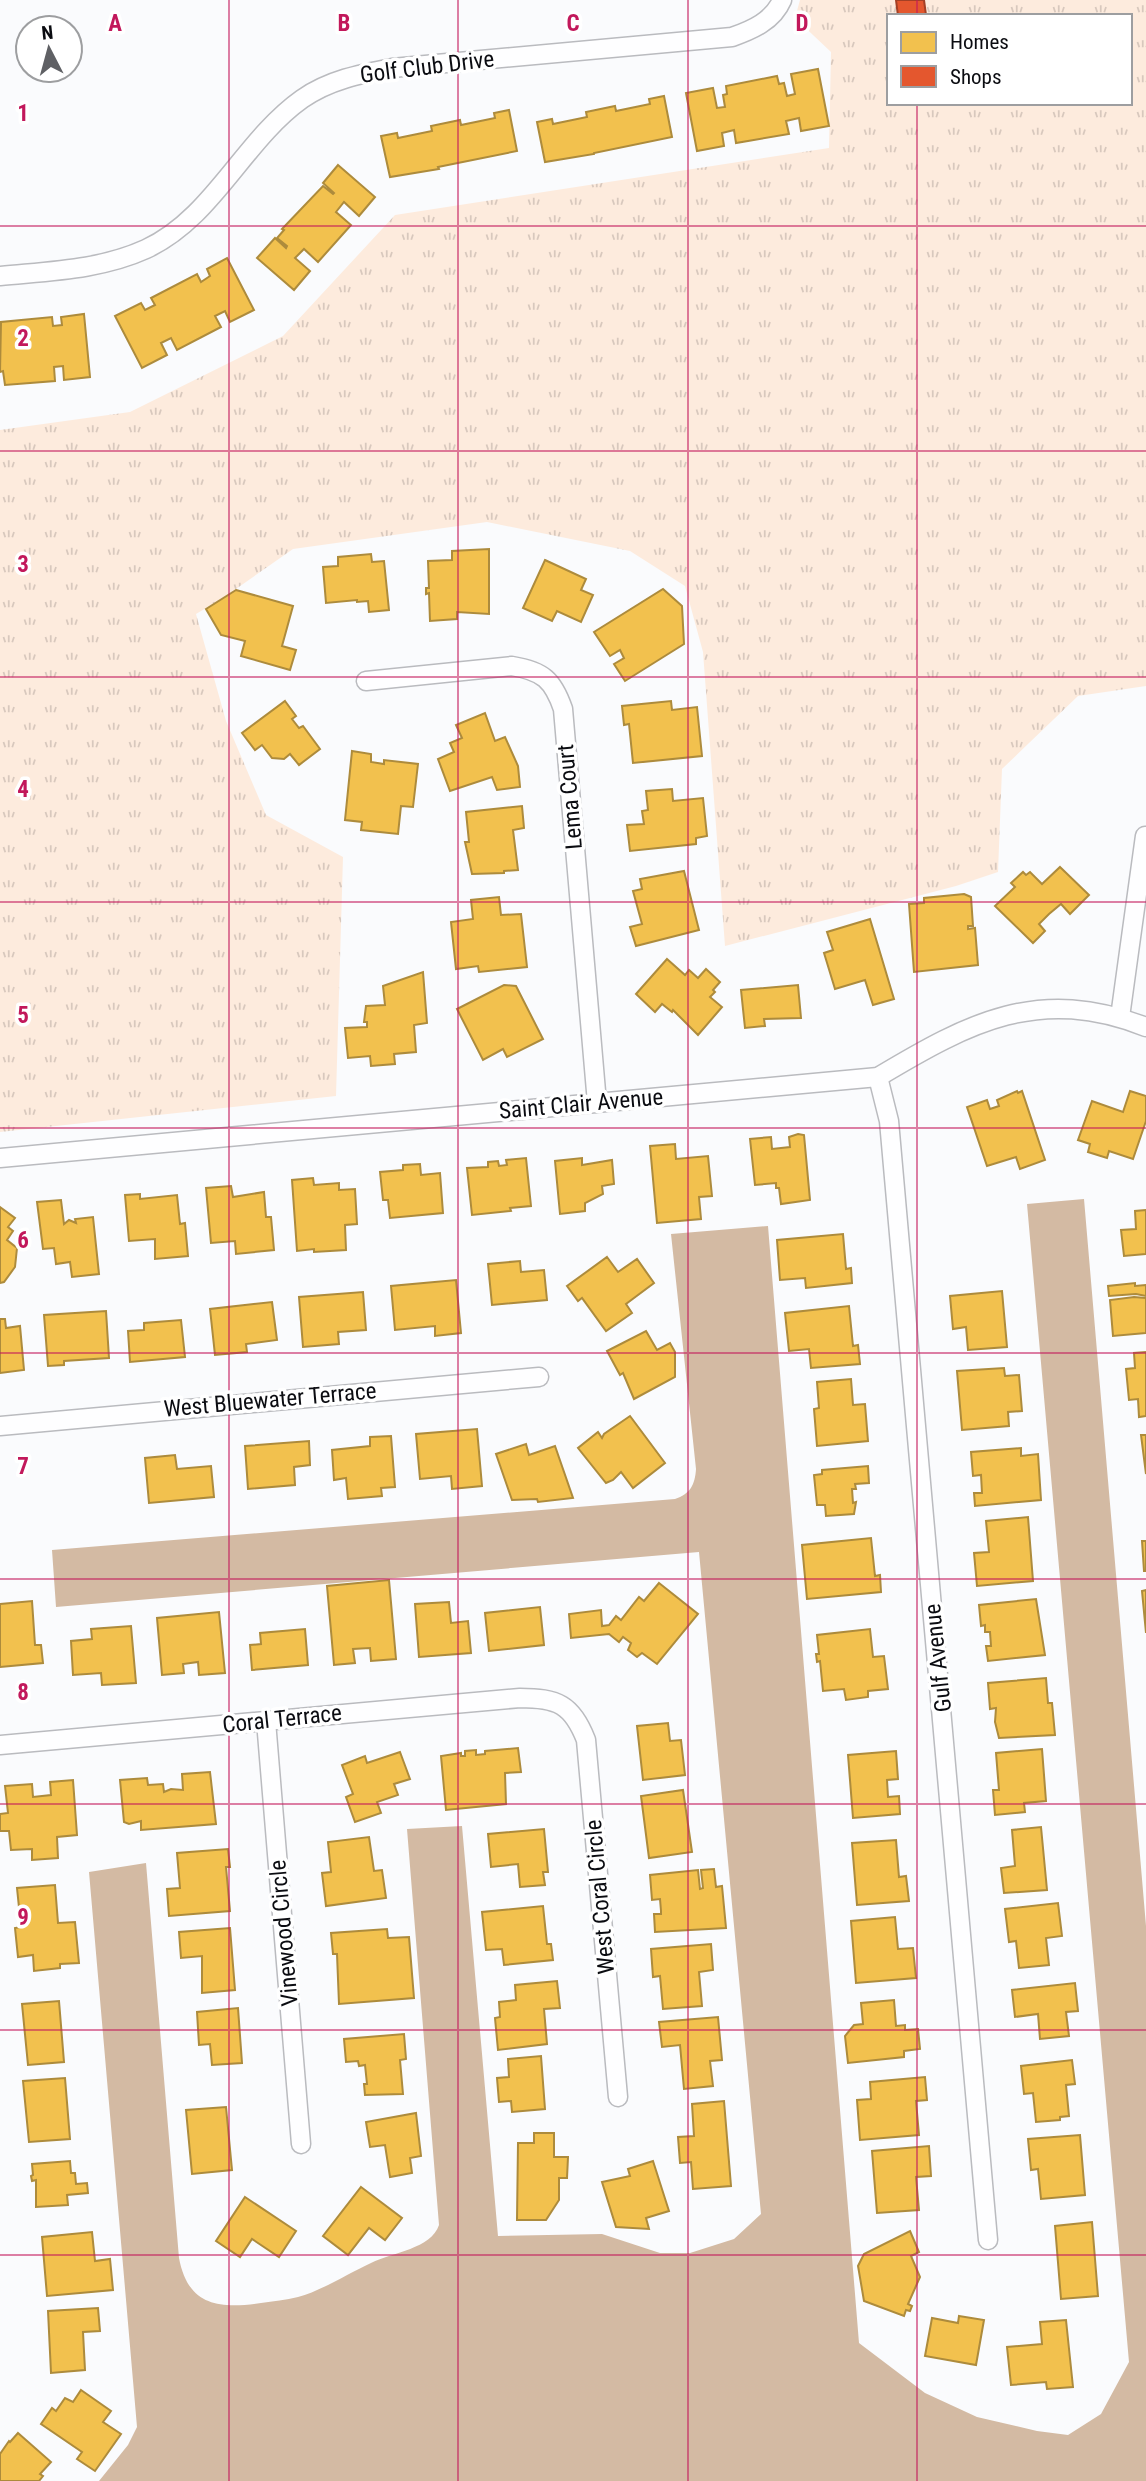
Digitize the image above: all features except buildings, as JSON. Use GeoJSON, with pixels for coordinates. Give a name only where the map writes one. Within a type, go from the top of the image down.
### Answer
{"type":"FeatureCollection","features":[{"type":"Feature","properties":{"kind":"street","name":"Golf Club Drive"},"geometry":{"type":"LineString","coordinates":[[0,276],[81,269],[147,248],[168,236],[199,209],[279,117],[304,97],[344,77],[392,68],[732,37],[755,29],[779,8],[782,0]]}},
{"type":"Feature","properties":{"kind":"street","name":"Lema Court"},"geometry":{"type":"LineString","coordinates":[[366,681],[512,666],[529,669],[544,676],[556,690],[563,709],[597,1103]]}},
{"type":"Feature","properties":{"kind":"street"},"geometry":{"type":"LineString","coordinates":[[1120,1017],[1145,836]]}},
{"type":"Feature","properties":{"kind":"street","name":"Saint Clair Avenue"},"geometry":{"type":"LineString","coordinates":[[0,1158],[878,1077],[938,1041],[992,1019],[1017,1013],[1096,1010],[1146,1027]]}},
{"type":"Feature","properties":{"kind":"street","name":"Gulf Avenue"},"geometry":{"type":"LineString","coordinates":[[878,1077],[890,1121],[988,2240]]}},
{"type":"Feature","properties":{"kind":"street","name":"West Bluewater Terrace"},"geometry":{"type":"LineString","coordinates":[[0,1426],[539,1377]]}},
{"type":"Feature","properties":{"kind":"street","name":"Coral Terrace"},"geometry":{"type":"LineString","coordinates":[[0,1745],[520,1698],[541,1698],[563,1704]]}},
{"type":"Feature","properties":{"kind":"street","name":"West Coral Circle"},"geometry":{"type":"LineString","coordinates":[[563,1704],[579,1720],[586,1740],[618,2098]]}},
{"type":"Feature","properties":{"kind":"street","name":"Vinewood Circle"},"geometry":{"type":"LineString","coordinates":[[266,1721],[301,2144]]}},
{"type":"Feature","properties":{"kind":"green space"},"geometry":{"type":"Polygon","coordinates":[[[800,0],[1146,0],[1146,686],[1078,696],[1002,769],[998,872],[956,886],[725,946],[703,652],[685,586],[630,551],[487,522],[293,549],[196,614],[226,721],[266,815],[343,857],[336,1096],[0,1132],[0,430],[130,412],[283,336],[395,215],[829,148],[831,52],[795,18],[800,0]]]}},
{"type":"Feature","properties":{"kind":"shaded area"},"geometry":{"type":"Polygon","coordinates":[[[1084,1199],[1146,1926],[1146,2481],[99,2481],[128,2445],[137,2427],[89,1872],[146,1863],[179,2258],[183,2274],[190,2286],[208,2301],[246,2305],[307,2294],[380,2259],[420,2245],[435,2233],[439,2225],[407,1829],[462,1826],[498,2236],[602,2234],[660,2253],[690,2253],[734,2239],[761,2214],[699,1552],[56,1607],[52,1550],[680,1497],[691,1488],[696,1469],[671,1234],[768,1226],[859,2343],[925,2393],[977,2417],[1068,2435],[1101,2414],[1129,2362],[1027,1204],[1084,1199]]]}}]}
